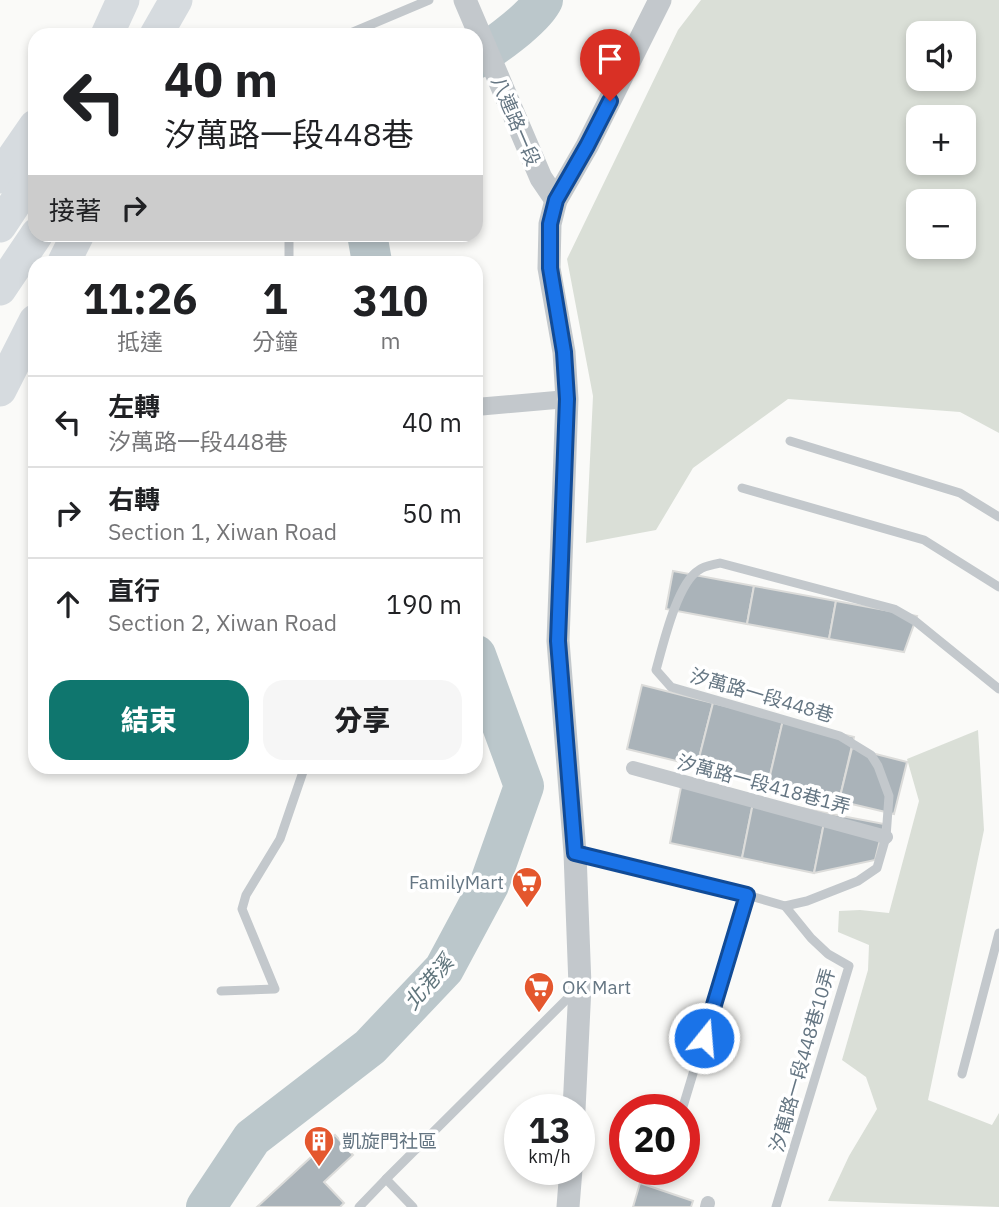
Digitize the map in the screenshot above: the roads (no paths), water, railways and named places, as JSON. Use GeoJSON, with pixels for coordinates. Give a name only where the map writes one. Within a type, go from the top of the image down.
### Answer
{"type":"FeatureCollection","features":[{"type":"Feature","properties":{"kind":"highway"},"geometry":{"type":"LineString","coordinates":[[110,28],[123,0]]}},
{"type":"Feature","properties":{"kind":"highway"},"geometry":{"type":"LineString","coordinates":[[160,28],[176,0]]}},
{"type":"Feature","properties":{"kind":"highway"},"geometry":{"type":"LineString","coordinates":[[174,28],[182,0]]}},
{"type":"Feature","properties":{"kind":"highway"},"geometry":{"type":"LineString","coordinates":[[0,177],[28,136]]}},
{"type":"Feature","properties":{"kind":"highway"},"geometry":{"type":"LineString","coordinates":[[0,226],[28,184]]}},
{"type":"Feature","properties":{"kind":"highway"},"geometry":{"type":"LineString","coordinates":[[0,289],[32,242]]}},
{"type":"Feature","properties":{"kind":"highway"},"geometry":{"type":"LineString","coordinates":[[0,390],[28,335]]}},
{"type":"Feature","properties":{"kind":"street"},"geometry":{"type":"LineString","coordinates":[[575,1094],[580,986],[575,853],[558,641],[567,399],[564,352],[550,268],[550,224],[556,200],[587,146],[660,0]]}},
{"type":"Feature","properties":{"kind":"street","name":"八連路一段"},"geometry":{"type":"LineString","coordinates":[[467,4],[477,28]]}},
{"type":"Feature","properties":{"kind":"street","name":"八連路一段"},"geometry":{"type":"LineString","coordinates":[[483,42],[541,178],[556,200]]}},
{"type":"Feature","properties":{"kind":"street"},"geometry":{"type":"LineString","coordinates":[[483,406],[567,399]]}},
{"type":"Feature","properties":{"kind":"street","name":"汐萬路一段418巷1弄"},"geometry":{"type":"LineString","coordinates":[[633,768],[886,837]]}},
{"type":"Feature","properties":{"kind":"street"},"geometry":{"type":"LineString","coordinates":[[568,1207],[570,1185]]}},
{"type":"Feature","properties":{"kind":"lane"},"geometry":{"type":"LineString","coordinates":[[363,28],[429,0]]}},
{"type":"Feature","properties":{"kind":"lane"},"geometry":{"type":"LineString","coordinates":[[790,441],[960,493],[999,517]]}},
{"type":"Feature","properties":{"kind":"lane"},"geometry":{"type":"LineString","coordinates":[[742,488],[924,540],[999,587]]}},
{"type":"Feature","properties":{"kind":"lane","name":"汐萬路一段448巷"},"geometry":{"type":"LineString","coordinates":[[785,906],[807,901],[858,881],[877,868],[886,837],[889,796],[871,755],[840,736],[671,687],[656,670],[676,603],[688,580],[699,570],[720,563],[894,609],[915,621],[999,689]]}},
{"type":"Feature","properties":{"kind":"lane"},"geometry":{"type":"LineString","coordinates":[[221,991],[275,989],[242,909],[246,895],[280,839],[302,774]]}},
{"type":"Feature","properties":{"kind":"lane"},"geometry":{"type":"LineString","coordinates":[[575,853],[785,906]]}},
{"type":"Feature","properties":{"kind":"lane"},"geometry":{"type":"LineString","coordinates":[[687,1094],[747,895]]}},
{"type":"Feature","properties":{"kind":"lane","name":"汐萬路一段448巷10弄"},"geometry":{"type":"LineString","coordinates":[[776,1207],[849,966],[828,954],[785,906]]}},
{"type":"Feature","properties":{"kind":"lane"},"geometry":{"type":"LineString","coordinates":[[962,1074],[999,933]]}},
{"type":"Feature","properties":{"kind":"lane"},"geometry":{"type":"LineString","coordinates":[[359,1207],[580,986]]}},
{"type":"Feature","properties":{"kind":"lane"},"geometry":{"type":"LineString","coordinates":[[386,1179],[413,1207]]}},
{"type":"Feature","properties":{"kind":"waterway","name":"北港溪"},"geometry":{"type":"LineString","coordinates":[[483,54],[523,24],[543,0]]}},
{"type":"Feature","properties":{"kind":"waterway","name":"北港溪"},"geometry":{"type":"LineString","coordinates":[[368,242],[371,256]]}},
{"type":"Feature","properties":{"kind":"waterway","name":"北港溪"},"geometry":{"type":"LineString","coordinates":[[206,1207],[252,1138],[370,1047],[444,969],[489,885],[524,786],[483,674]]}},
{"type":"Feature","properties":{"kind":"place","name":"FamilyMart"},"geometry":{"type":"Point","coordinates":[527,909]}},
{"type":"Feature","properties":{"kind":"place","name":"OK Mart"},"geometry":{"type":"Point","coordinates":[539,1014]}},
{"type":"Feature","properties":{"kind":"place","name":"凱旋門社區"},"geometry":{"type":"Point","coordinates":[319,1168]}}]}
